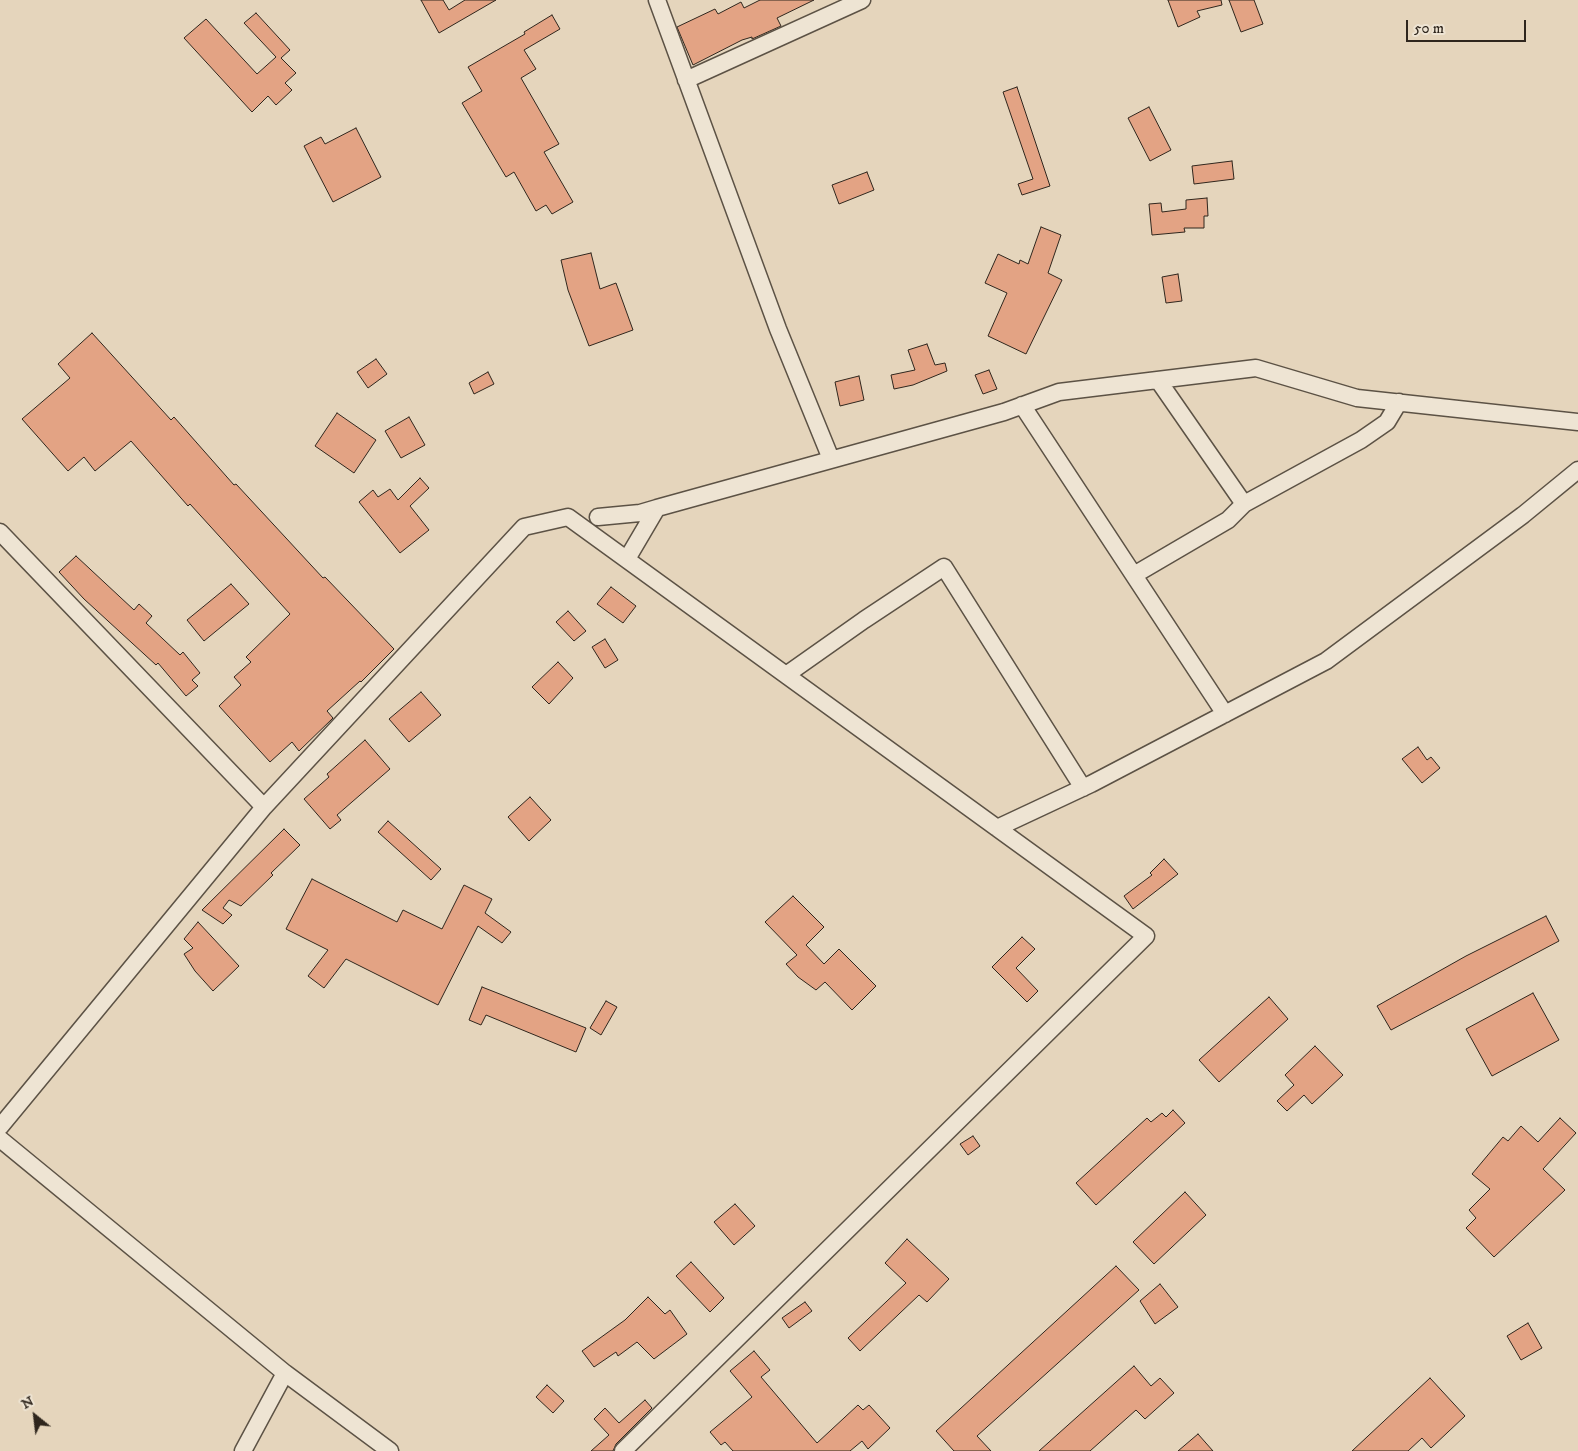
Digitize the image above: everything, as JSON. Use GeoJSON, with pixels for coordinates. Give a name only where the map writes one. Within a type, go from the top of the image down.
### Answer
{"type":"FeatureCollection","features":[{"type":"Feature","properties":{"kind":"street"},"geometry":{"type":"LineString","coordinates":[[657,0],[778,328],[831,459]]}},
{"type":"Feature","properties":{"kind":"street"},"geometry":{"type":"LineString","coordinates":[[686,80],[862,0]]}},
{"type":"Feature","properties":{"kind":"street"},"geometry":{"type":"LineString","coordinates":[[598,517],[640,513],[1022,405],[1059,392],[1256,368],[1357,398],[1578,422]]}},
{"type":"Feature","properties":{"kind":"street"},"geometry":{"type":"LineString","coordinates":[[1158,380],[1244,504]]}},
{"type":"Feature","properties":{"kind":"street"},"geometry":{"type":"LineString","coordinates":[[1134,575],[1228,520],[1244,504],[1361,440],[1387,422],[1399,402]]}},
{"type":"Feature","properties":{"kind":"street"},"geometry":{"type":"LineString","coordinates":[[1022,405],[1225,714]]}},
{"type":"Feature","properties":{"kind":"street"},"geometry":{"type":"LineString","coordinates":[[997,828],[1083,788],[1326,661],[1523,515],[1578,470]]}},
{"type":"Feature","properties":{"kind":"street"},"geometry":{"type":"LineString","coordinates":[[627,559],[657,508]]}},
{"type":"Feature","properties":{"kind":"street"},"geometry":{"type":"LineString","coordinates":[[0,1127],[264,807],[524,527],[568,516],[1146,936],[623,1451]]}},
{"type":"Feature","properties":{"kind":"street"},"geometry":{"type":"LineString","coordinates":[[0,532],[264,807]]}},
{"type":"Feature","properties":{"kind":"street"},"geometry":{"type":"LineString","coordinates":[[786,675],[944,568],[1083,788]]}},
{"type":"Feature","properties":{"kind":"street"},"geometry":{"type":"LineString","coordinates":[[0,1139],[285,1373],[390,1451]]}},
{"type":"Feature","properties":{"kind":"street"},"geometry":{"type":"LineString","coordinates":[[243,1451],[285,1373]]}},
{"type":"Feature","properties":{"kind":"building"},"geometry":{"type":"Polygon","coordinates":[[[421,0],[443,0],[449,10],[465,0],[496,0],[439,33],[421,0]]]}},
{"type":"Feature","properties":{"kind":"building"},"geometry":{"type":"Polygon","coordinates":[[[760,0],[814,0],[777,18],[781,26],[752,39],[752,37],[742,40],[693,65],[677,27],[715,9],[718,14],[741,2],[744,8],[760,0]]]}},
{"type":"Feature","properties":{"kind":"building"},"geometry":{"type":"Polygon","coordinates":[[[1168,0],[1221,0],[1222,5],[1197,11],[1200,17],[1178,27],[1168,0]]]}},
{"type":"Feature","properties":{"kind":"building"},"geometry":{"type":"Polygon","coordinates":[[[1229,0],[1254,0],[1263,24],[1241,32],[1229,0]]]}},
{"type":"Feature","properties":{"kind":"building"},"geometry":{"type":"Polygon","coordinates":[[[256,13],[290,50],[281,58],[296,73],[285,83],[292,90],[276,105],[268,96],[252,112],[184,38],[206,19],[257,74],[276,57],[244,23],[256,13]]]}},
{"type":"Feature","properties":{"kind":"building"},"geometry":{"type":"Polygon","coordinates":[[[552,15],[560,29],[524,50],[536,69],[521,78],[559,144],[544,152],[573,202],[552,214],[546,205],[536,211],[514,172],[506,177],[462,103],[482,91],[468,67],[525,34],[524,32],[552,15]]]}},
{"type":"Feature","properties":{"kind":"building"},"geometry":{"type":"Polygon","coordinates":[[[1017,87],[1050,186],[1022,195],[1018,184],[1033,179],[1003,92],[1017,87]]]}},
{"type":"Feature","properties":{"kind":"building"},"geometry":{"type":"Polygon","coordinates":[[[1149,107],[1171,150],[1150,161],[1128,118],[1149,107]]]}},
{"type":"Feature","properties":{"kind":"building"},"geometry":{"type":"Polygon","coordinates":[[[356,128],[381,177],[333,202],[304,146],[321,137],[325,144],[356,128]]]}},
{"type":"Feature","properties":{"kind":"building"},"geometry":{"type":"Polygon","coordinates":[[[1232,161],[1234,179],[1194,184],[1192,166],[1232,161]]]}},
{"type":"Feature","properties":{"kind":"building"},"geometry":{"type":"Polygon","coordinates":[[[867,172],[874,190],[839,204],[832,185],[867,172]]]}},
{"type":"Feature","properties":{"kind":"building"},"geometry":{"type":"Polygon","coordinates":[[[1207,198],[1208,216],[1204,216],[1204,228],[1184,228],[1185,232],[1152,235],[1149,204],[1161,203],[1162,212],[1186,209],[1186,200],[1207,198]]]}},
{"type":"Feature","properties":{"kind":"building"},"geometry":{"type":"Polygon","coordinates":[[[1041,227],[1061,235],[1048,273],[1062,280],[1026,354],[988,336],[1007,293],[985,283],[998,254],[1019,264],[1020,260],[1028,264],[1041,227]]]}},
{"type":"Feature","properties":{"kind":"building"},"geometry":{"type":"Polygon","coordinates":[[[591,253],[600,289],[616,283],[633,330],[589,346],[568,290],[561,260],[591,253]]]}},
{"type":"Feature","properties":{"kind":"building"},"geometry":{"type":"Polygon","coordinates":[[[1178,274],[1182,301],[1166,303],[1162,277],[1178,274]]]}},
{"type":"Feature","properties":{"kind":"building"},"geometry":{"type":"Polygon","coordinates":[[[92,333],[171,420],[174,417],[234,485],[236,484],[323,578],[325,577],[394,649],[361,682],[327,711],[333,718],[299,751],[292,742],[270,762],[219,706],[241,685],[234,677],[251,662],[246,657],[290,614],[190,504],[188,506],[131,441],[95,471],[84,457],[68,471],[22,419],[70,378],[58,364],[92,333]]]}},
{"type":"Feature","properties":{"kind":"building"},"geometry":{"type":"Polygon","coordinates":[[[927,344],[935,365],[945,363],[947,371],[913,385],[894,389],[891,375],[915,370],[908,350],[927,344]]]}},
{"type":"Feature","properties":{"kind":"building"},"geometry":{"type":"Polygon","coordinates":[[[376,359],[387,374],[368,388],[357,372],[376,359]]]}},
{"type":"Feature","properties":{"kind":"building"},"geometry":{"type":"Polygon","coordinates":[[[989,370],[997,389],[983,394],[975,375],[989,370]]]}},
{"type":"Feature","properties":{"kind":"building"},"geometry":{"type":"Polygon","coordinates":[[[488,372],[494,384],[474,394],[469,383],[488,372]]]}},
{"type":"Feature","properties":{"kind":"building"},"geometry":{"type":"Polygon","coordinates":[[[859,376],[864,400],[840,406],[835,382],[859,376]]]}},
{"type":"Feature","properties":{"kind":"building"},"geometry":{"type":"Polygon","coordinates":[[[337,413],[376,440],[354,473],[315,446],[337,413]]]}},
{"type":"Feature","properties":{"kind":"building"},"geometry":{"type":"Polygon","coordinates":[[[409,417],[425,445],[401,458],[385,431],[409,417]]]}},
{"type":"Feature","properties":{"kind":"building"},"geometry":{"type":"Polygon","coordinates":[[[420,478],[429,488],[410,506],[429,530],[400,553],[359,502],[373,490],[378,497],[390,489],[398,500],[420,478]]]}},
{"type":"Feature","properties":{"kind":"building"},"geometry":{"type":"Polygon","coordinates":[[[76,556],[134,610],[139,604],[152,616],[146,623],[180,655],[183,652],[200,673],[192,680],[198,686],[186,696],[158,663],[156,665],[84,599],[59,572],[76,556]]]}},
{"type":"Feature","properties":{"kind":"building"},"geometry":{"type":"Polygon","coordinates":[[[231,584],[249,604],[204,641],[187,620],[231,584]]]}},
{"type":"Feature","properties":{"kind":"building"},"geometry":{"type":"Polygon","coordinates":[[[611,587],[636,606],[623,623],[597,604],[611,587]]]}},
{"type":"Feature","properties":{"kind":"building"},"geometry":{"type":"Polygon","coordinates":[[[568,611],[586,631],[574,641],[556,622],[568,611]]]}},
{"type":"Feature","properties":{"kind":"building"},"geometry":{"type":"Polygon","coordinates":[[[605,639],[618,660],[605,668],[592,647],[605,639]]]}},
{"type":"Feature","properties":{"kind":"building"},"geometry":{"type":"Polygon","coordinates":[[[558,662],[573,678],[549,704],[532,687],[558,662]]]}},
{"type":"Feature","properties":{"kind":"building"},"geometry":{"type":"Polygon","coordinates":[[[421,692],[441,715],[409,742],[389,719],[421,692]]]}},
{"type":"Feature","properties":{"kind":"building"},"geometry":{"type":"Polygon","coordinates":[[[365,740],[390,769],[337,815],[341,820],[330,829],[304,799],[329,777],[327,774],[365,740]]]}},
{"type":"Feature","properties":{"kind":"building"},"geometry":{"type":"Polygon","coordinates":[[[1418,747],[1427,760],[1431,757],[1440,768],[1422,783],[1402,759],[1418,747]]]}},
{"type":"Feature","properties":{"kind":"building"},"geometry":{"type":"Polygon","coordinates":[[[530,797],[551,820],[529,841],[508,817],[530,797]]]}},
{"type":"Feature","properties":{"kind":"building"},"geometry":{"type":"Polygon","coordinates":[[[388,821],[441,869],[431,880],[378,832],[388,821]]]}},
{"type":"Feature","properties":{"kind":"building"},"geometry":{"type":"Polygon","coordinates":[[[284,829],[300,845],[271,873],[273,875],[241,906],[229,900],[223,908],[232,915],[223,924],[202,910],[284,829]]]}},
{"type":"Feature","properties":{"kind":"building"},"geometry":{"type":"Polygon","coordinates":[[[1164,859],[1178,874],[1133,909],[1124,896],[1152,875],[1150,873],[1164,859]]]}},
{"type":"Feature","properties":{"kind":"building"},"geometry":{"type":"Polygon","coordinates":[[[312,879],[397,922],[403,910],[442,929],[464,885],[492,899],[485,913],[511,932],[502,943],[478,926],[438,1005],[346,959],[324,988],[308,976],[328,950],[286,929],[312,879]]]}},
{"type":"Feature","properties":{"kind":"building"},"geometry":{"type":"Polygon","coordinates":[[[793,896],[824,927],[806,945],[824,964],[839,949],[876,986],[852,1010],[825,982],[816,990],[798,977],[786,964],[797,955],[765,922],[793,896]]]}},
{"type":"Feature","properties":{"kind":"building"},"geometry":{"type":"Polygon","coordinates":[[[1546,916],[1559,941],[1391,1030],[1377,1006],[1466,956],[1546,916]]]}},
{"type":"Feature","properties":{"kind":"building"},"geometry":{"type":"Polygon","coordinates":[[[198,922],[239,966],[213,991],[195,971],[184,954],[193,948],[184,939],[198,922]]]}},
{"type":"Feature","properties":{"kind":"building"},"geometry":{"type":"Polygon","coordinates":[[[1022,937],[1035,949],[1016,968],[1038,991],[1027,1002],[992,967],[1022,937]]]}},
{"type":"Feature","properties":{"kind":"building"},"geometry":{"type":"Polygon","coordinates":[[[482,987],[586,1028],[576,1052],[486,1015],[481,1025],[469,1020],[482,987]]]}},
{"type":"Feature","properties":{"kind":"building"},"geometry":{"type":"Polygon","coordinates":[[[1533,993],[1559,1040],[1492,1076],[1466,1029],[1533,993]]]}},
{"type":"Feature","properties":{"kind":"building"},"geometry":{"type":"Polygon","coordinates":[[[1269,997],[1288,1019],[1219,1082],[1199,1060],[1269,997]]]}},
{"type":"Feature","properties":{"kind":"building"},"geometry":{"type":"Polygon","coordinates":[[[606,1001],[617,1007],[601,1035],[590,1028],[606,1001]]]}},
{"type":"Feature","properties":{"kind":"building"},"geometry":{"type":"Polygon","coordinates":[[[1315,1046],[1343,1075],[1312,1104],[1304,1095],[1287,1111],[1277,1101],[1294,1085],[1285,1075],[1315,1046]]]}},
{"type":"Feature","properties":{"kind":"building"},"geometry":{"type":"Polygon","coordinates":[[[1173,1110],[1185,1123],[1096,1205],[1076,1183],[1147,1118],[1151,1122],[1162,1113],[1166,1117],[1173,1110]]]}},
{"type":"Feature","properties":{"kind":"building"},"geometry":{"type":"Polygon","coordinates":[[[1560,1118],[1576,1133],[1543,1169],[1565,1190],[1494,1257],[1466,1228],[1476,1218],[1469,1210],[1490,1189],[1472,1174],[1503,1137],[1508,1141],[1521,1126],[1538,1142],[1560,1118]]]}},
{"type":"Feature","properties":{"kind":"building"},"geometry":{"type":"Polygon","coordinates":[[[973,1136],[980,1146],[968,1155],[960,1144],[973,1136]]]}},
{"type":"Feature","properties":{"kind":"building"},"geometry":{"type":"Polygon","coordinates":[[[1185,1192],[1206,1215],[1154,1264],[1133,1242],[1185,1192]]]}},
{"type":"Feature","properties":{"kind":"building"},"geometry":{"type":"Polygon","coordinates":[[[735,1204],[755,1226],[734,1245],[714,1222],[735,1204]]]}},
{"type":"Feature","properties":{"kind":"building"},"geometry":{"type":"Polygon","coordinates":[[[907,1239],[949,1279],[927,1302],[919,1295],[860,1351],[848,1338],[906,1283],[885,1263],[907,1239]]]}},
{"type":"Feature","properties":{"kind":"building"},"geometry":{"type":"Polygon","coordinates":[[[691,1262],[724,1298],[710,1312],[676,1276],[691,1262]]]}},
{"type":"Feature","properties":{"kind":"building"},"geometry":{"type":"Polygon","coordinates":[[[1116,1266],[1139,1290],[977,1436],[991,1451],[954,1451],[936,1431],[1116,1266]]]}},
{"type":"Feature","properties":{"kind":"building"},"geometry":{"type":"Polygon","coordinates":[[[1160,1284],[1178,1307],[1155,1324],[1140,1301],[1160,1284]]]}},
{"type":"Feature","properties":{"kind":"building"},"geometry":{"type":"Polygon","coordinates":[[[648,1297],[665,1314],[670,1310],[687,1334],[654,1359],[637,1342],[618,1356],[616,1352],[594,1367],[582,1351],[625,1320],[648,1297]]]}},
{"type":"Feature","properties":{"kind":"building"},"geometry":{"type":"Polygon","coordinates":[[[805,1302],[812,1311],[789,1328],[782,1318],[805,1302]]]}},
{"type":"Feature","properties":{"kind":"building"},"geometry":{"type":"Polygon","coordinates":[[[1528,1323],[1542,1348],[1521,1360],[1507,1336],[1528,1323]]]}},
{"type":"Feature","properties":{"kind":"building"},"geometry":{"type":"Polygon","coordinates":[[[754,1351],[770,1370],[761,1377],[817,1443],[858,1405],[863,1410],[869,1405],[890,1428],[868,1449],[862,1441],[850,1451],[733,1451],[725,1442],[721,1445],[710,1432],[752,1397],[730,1371],[754,1351]]]}},
{"type":"Feature","properties":{"kind":"building"},"geometry":{"type":"Polygon","coordinates":[[[1134,1366],[1151,1386],[1160,1378],[1174,1393],[1145,1419],[1136,1410],[1090,1451],[1039,1451],[1134,1366]]]}},
{"type":"Feature","properties":{"kind":"building"},"geometry":{"type":"Polygon","coordinates":[[[1430,1378],[1465,1416],[1431,1448],[1422,1438],[1408,1451],[1352,1451],[1430,1378]]]}},
{"type":"Feature","properties":{"kind":"building"},"geometry":{"type":"Polygon","coordinates":[[[547,1385],[564,1401],[553,1413],[536,1397],[547,1385]]]}},
{"type":"Feature","properties":{"kind":"building"},"geometry":{"type":"Polygon","coordinates":[[[645,1400],[652,1408],[616,1444],[613,1451],[591,1451],[609,1435],[594,1419],[605,1408],[619,1423],[645,1400]]]}},
{"type":"Feature","properties":{"kind":"building"},"geometry":{"type":"Polygon","coordinates":[[[1198,1434],[1213,1451],[1178,1451],[1198,1434]]]}}]}
